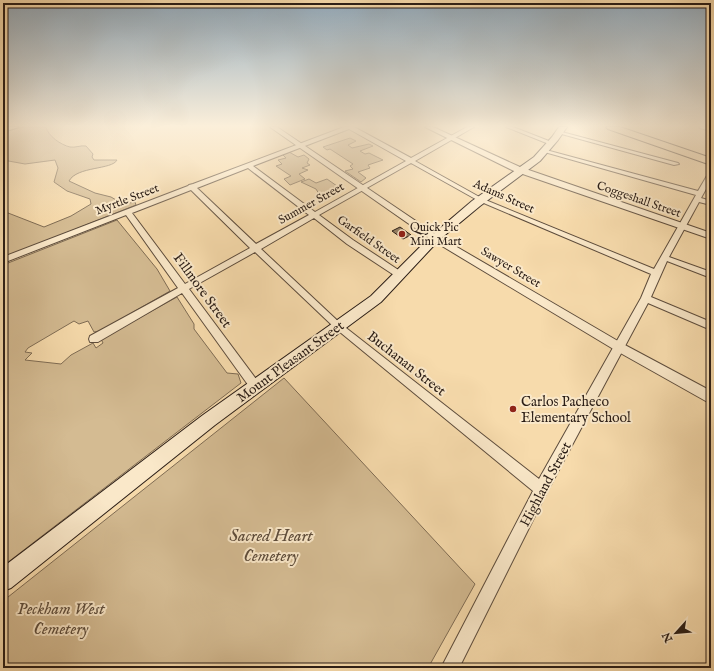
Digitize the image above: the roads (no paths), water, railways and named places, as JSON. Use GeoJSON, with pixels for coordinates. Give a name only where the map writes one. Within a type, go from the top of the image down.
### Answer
{"type":"FeatureCollection","features":[{"type":"Feature","properties":{"kind":"highway"},"geometry":{"type":"LineString","coordinates":[[700,158],[711,162]]}},
{"type":"Feature","properties":{"kind":"main road","name":"Mount Pleasant Street"},"geometry":{"type":"LineString","coordinates":[[3,580],[255,386],[376,299],[400,275],[410,262],[435,238],[481,200],[522,171],[537,158]]}},
{"type":"Feature","properties":{"kind":"street","name":"Myrtle Street"},"geometry":{"type":"LineString","coordinates":[[3,260],[190,186],[265,158]]}},
{"type":"Feature","properties":{"kind":"street","name":"Sawyer Street"},"geometry":{"type":"LineString","coordinates":[[318,158],[435,238],[619,347],[711,398]]}},
{"type":"Feature","properties":{"kind":"street","name":"Adams Street"},"geometry":{"type":"LineString","coordinates":[[405,158],[481,200],[656,273]]}},
{"type":"Feature","properties":{"kind":"street","name":"Summer Street"},"geometry":{"type":"LineString","coordinates":[[94,339],[415,158]]}},
{"type":"Feature","properties":{"kind":"street","name":"Coggeshall Street"},"geometry":{"type":"LineString","coordinates":[[496,158],[522,171],[711,236]]}},
{"type":"Feature","properties":{"kind":"street"},"geometry":{"type":"LineString","coordinates":[[566,158],[699,197],[711,203]]}},
{"type":"Feature","properties":{"kind":"street"},"geometry":{"type":"LineString","coordinates":[[657,158],[676,164]]}},
{"type":"Feature","properties":{"kind":"street","name":"Garfield Street"},"geometry":{"type":"LineString","coordinates":[[248,165],[350,242],[400,275]]}},
{"type":"Feature","properties":{"kind":"street","name":"Highland Street"},"geometry":{"type":"LineString","coordinates":[[450,668],[541,490],[646,298],[656,273],[711,174]]}},
{"type":"Feature","properties":{"kind":"street","name":"Buchanan Street"},"geometry":{"type":"LineString","coordinates":[[190,186],[232,224],[254,248],[338,326],[541,490]]}},
{"type":"Feature","properties":{"kind":"street","name":"Fillmore Street"},"geometry":{"type":"LineString","coordinates":[[127,211],[149,244],[184,288],[255,386]]}},
{"type":"Feature","properties":{"kind":"street"},"geometry":{"type":"LineString","coordinates":[[665,258],[711,275]]}},
{"type":"Feature","properties":{"kind":"street"},"geometry":{"type":"LineString","coordinates":[[646,298],[711,326]]}},
{"type":"Feature","properties":{"kind":"place","name":"Quick Pic Mini Mart"},"geometry":{"type":"Point","coordinates":[402,234]}},
{"type":"Feature","properties":{"kind":"place","name":"Carlos Pacheco Elementary School"},"geometry":{"type":"Point","coordinates":[513,409]}},
{"type":"Feature","properties":{"kind":"park label","name":"Sacred Heart Cemetery"},"geometry":{"type":"Point","coordinates":[271,545]}},
{"type":"Feature","properties":{"kind":"park label","name":"Peckham West Cemetery"},"geometry":{"type":"Point","coordinates":[61,618]}}]}
